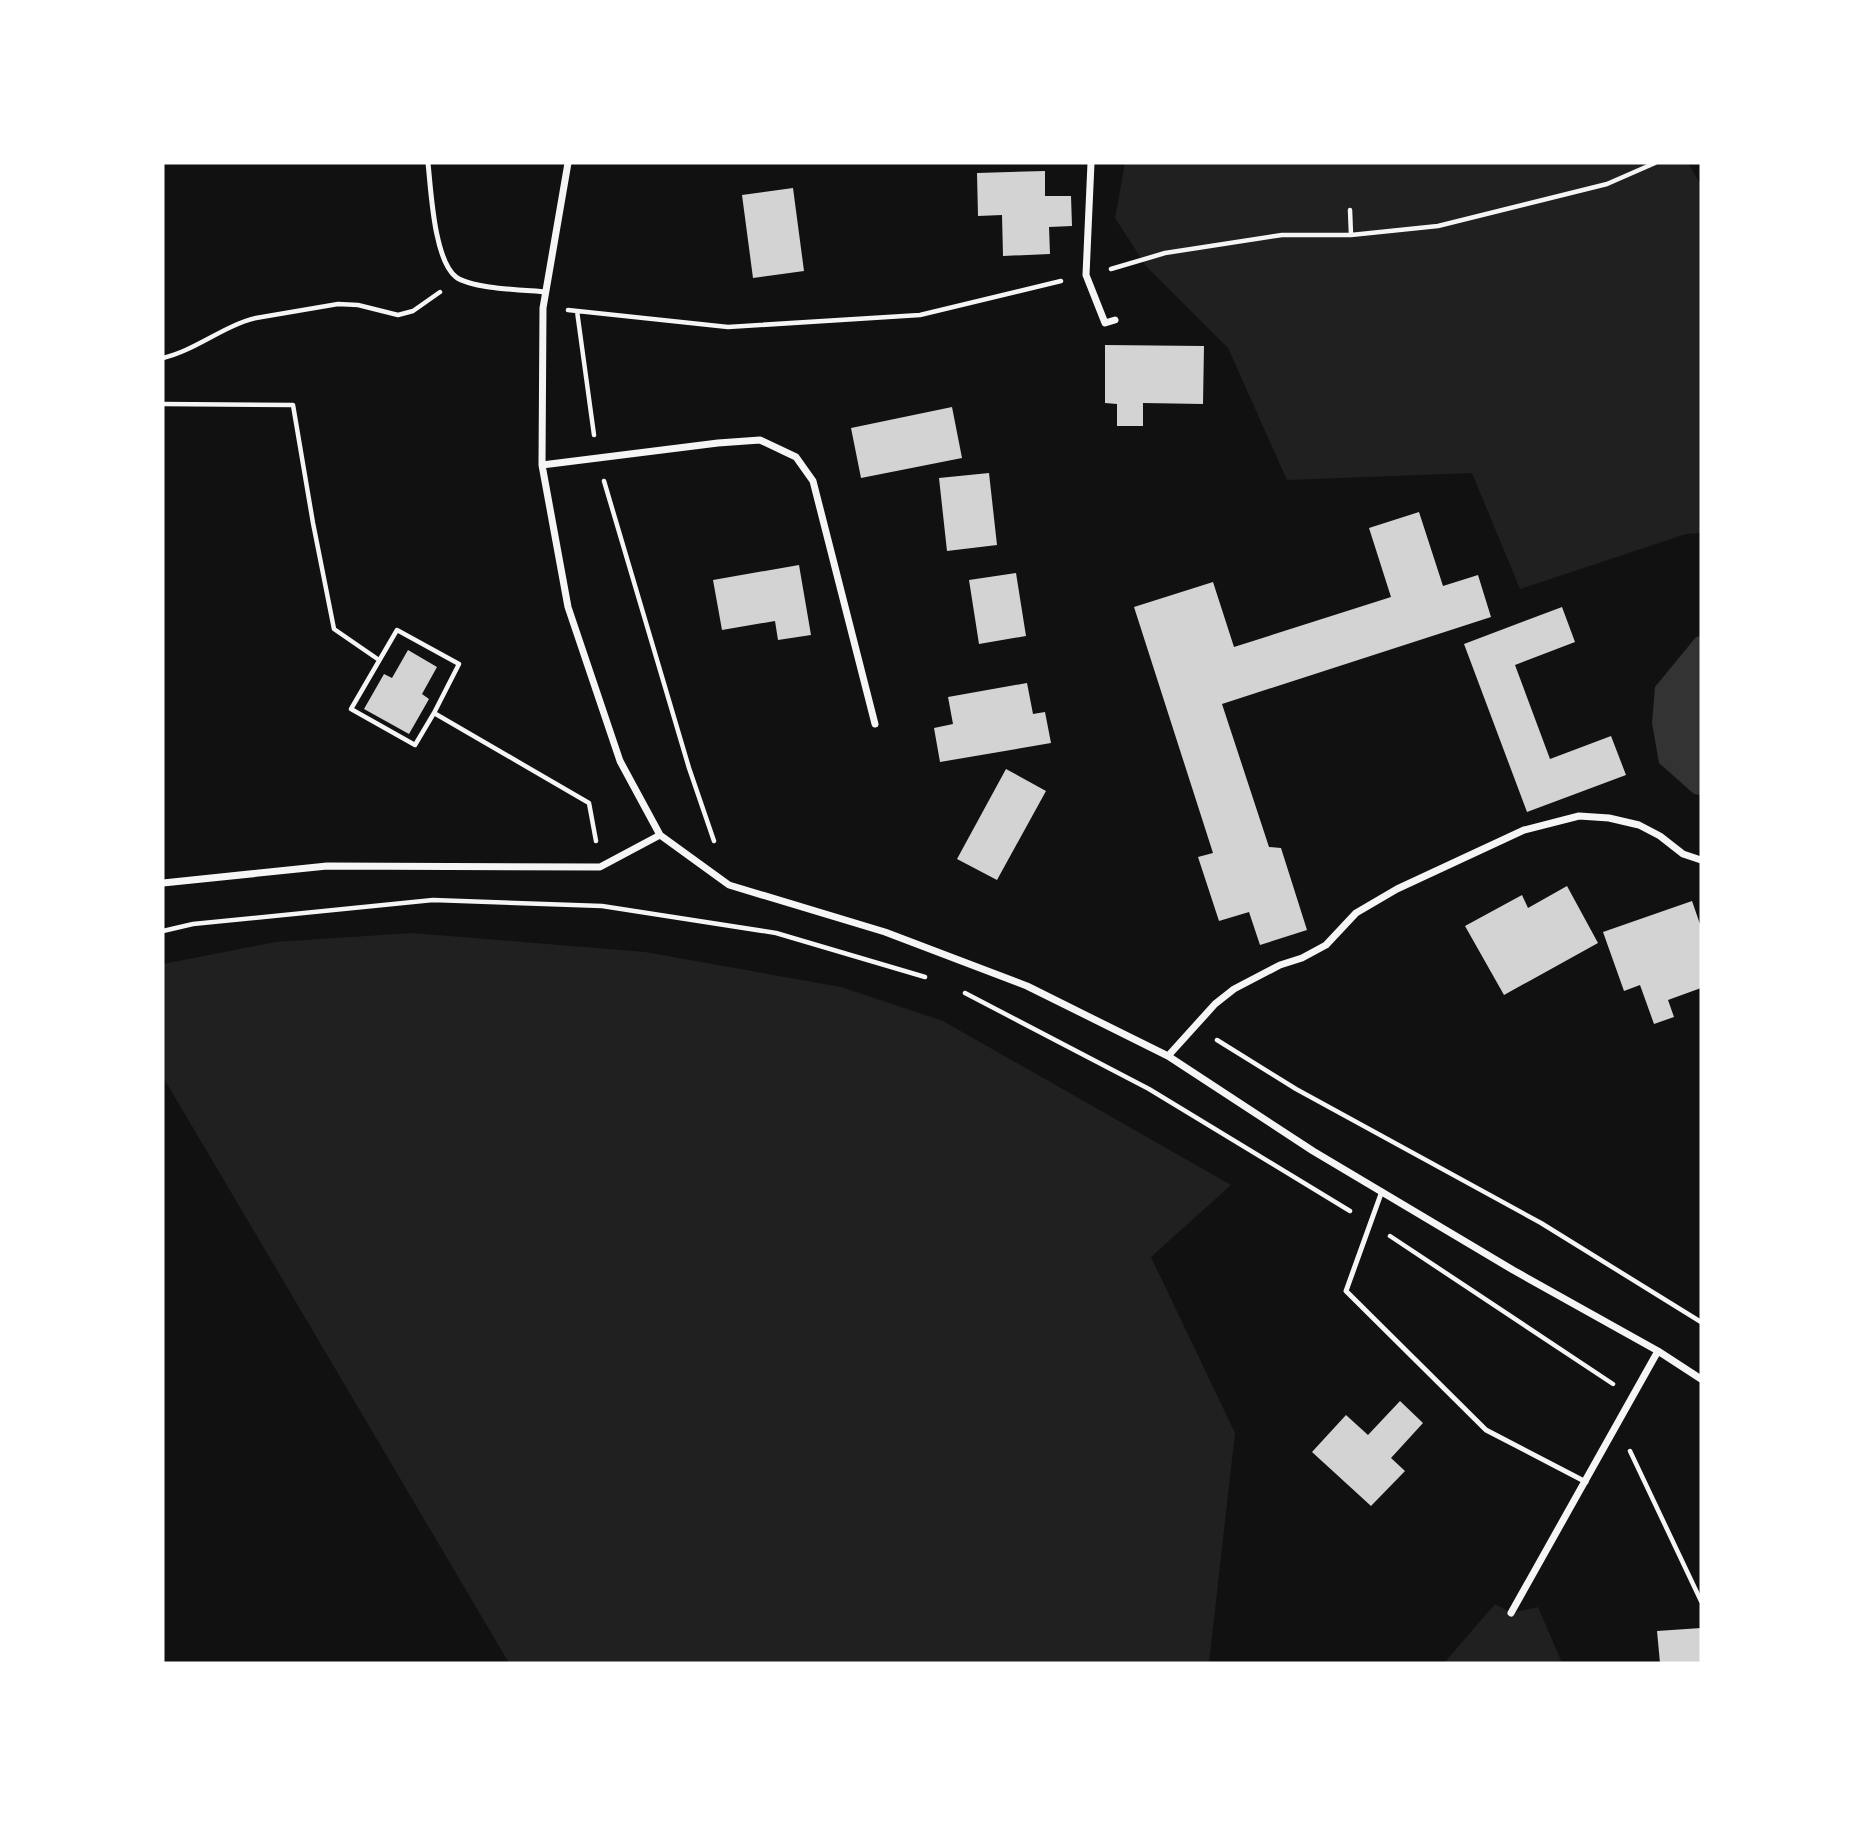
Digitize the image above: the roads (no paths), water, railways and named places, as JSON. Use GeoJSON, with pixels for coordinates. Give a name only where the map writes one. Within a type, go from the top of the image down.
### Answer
{"type":"FeatureCollection","features":[{"type":"Feature","properties":{"kind":"street"},"geometry":{"type":"LineString","coordinates":[[568,163],[543,308],[542,465],[568,607],[620,761],[660,835],[729,885],[885,932],[1027,986],[1168,1056],[1313,1151],[1513,1270],[1658,1351],[1701,1379]]}},
{"type":"Feature","properties":{"kind":"street"},"geometry":{"type":"LineString","coordinates":[[1091,163],[1086,275],[1105,323],[1115,320]]}},
{"type":"Feature","properties":{"kind":"street"},"geometry":{"type":"LineString","coordinates":[[542,465],[760,440],[796,457],[813,481],[875,724]]}},
{"type":"Feature","properties":{"kind":"street"},"geometry":{"type":"LineString","coordinates":[[1168,1056],[1216,1004],[1234,989],[1326,945],[1356,912],[1396,889],[1524,830],[1579,816],[1609,818],[1639,825],[1660,836],[1684,854],[1701,860]]}},
{"type":"Feature","properties":{"kind":"street"},"geometry":{"type":"LineString","coordinates":[[163,883],[327,866],[600,867],[660,835]]}},
{"type":"Feature","properties":{"kind":"street"},"geometry":{"type":"LineString","coordinates":[[1511,1613],[1658,1351]]}},
{"type":"Feature","properties":{"kind":"lane"},"geometry":{"type":"LineString","coordinates":[[428,163],[439,251],[456,277],[491,288],[547,292]]}},
{"type":"Feature","properties":{"kind":"lane"},"geometry":{"type":"LineString","coordinates":[[1382,1191],[1346,1292],[1486,1430],[1586,1482]]}}]}
